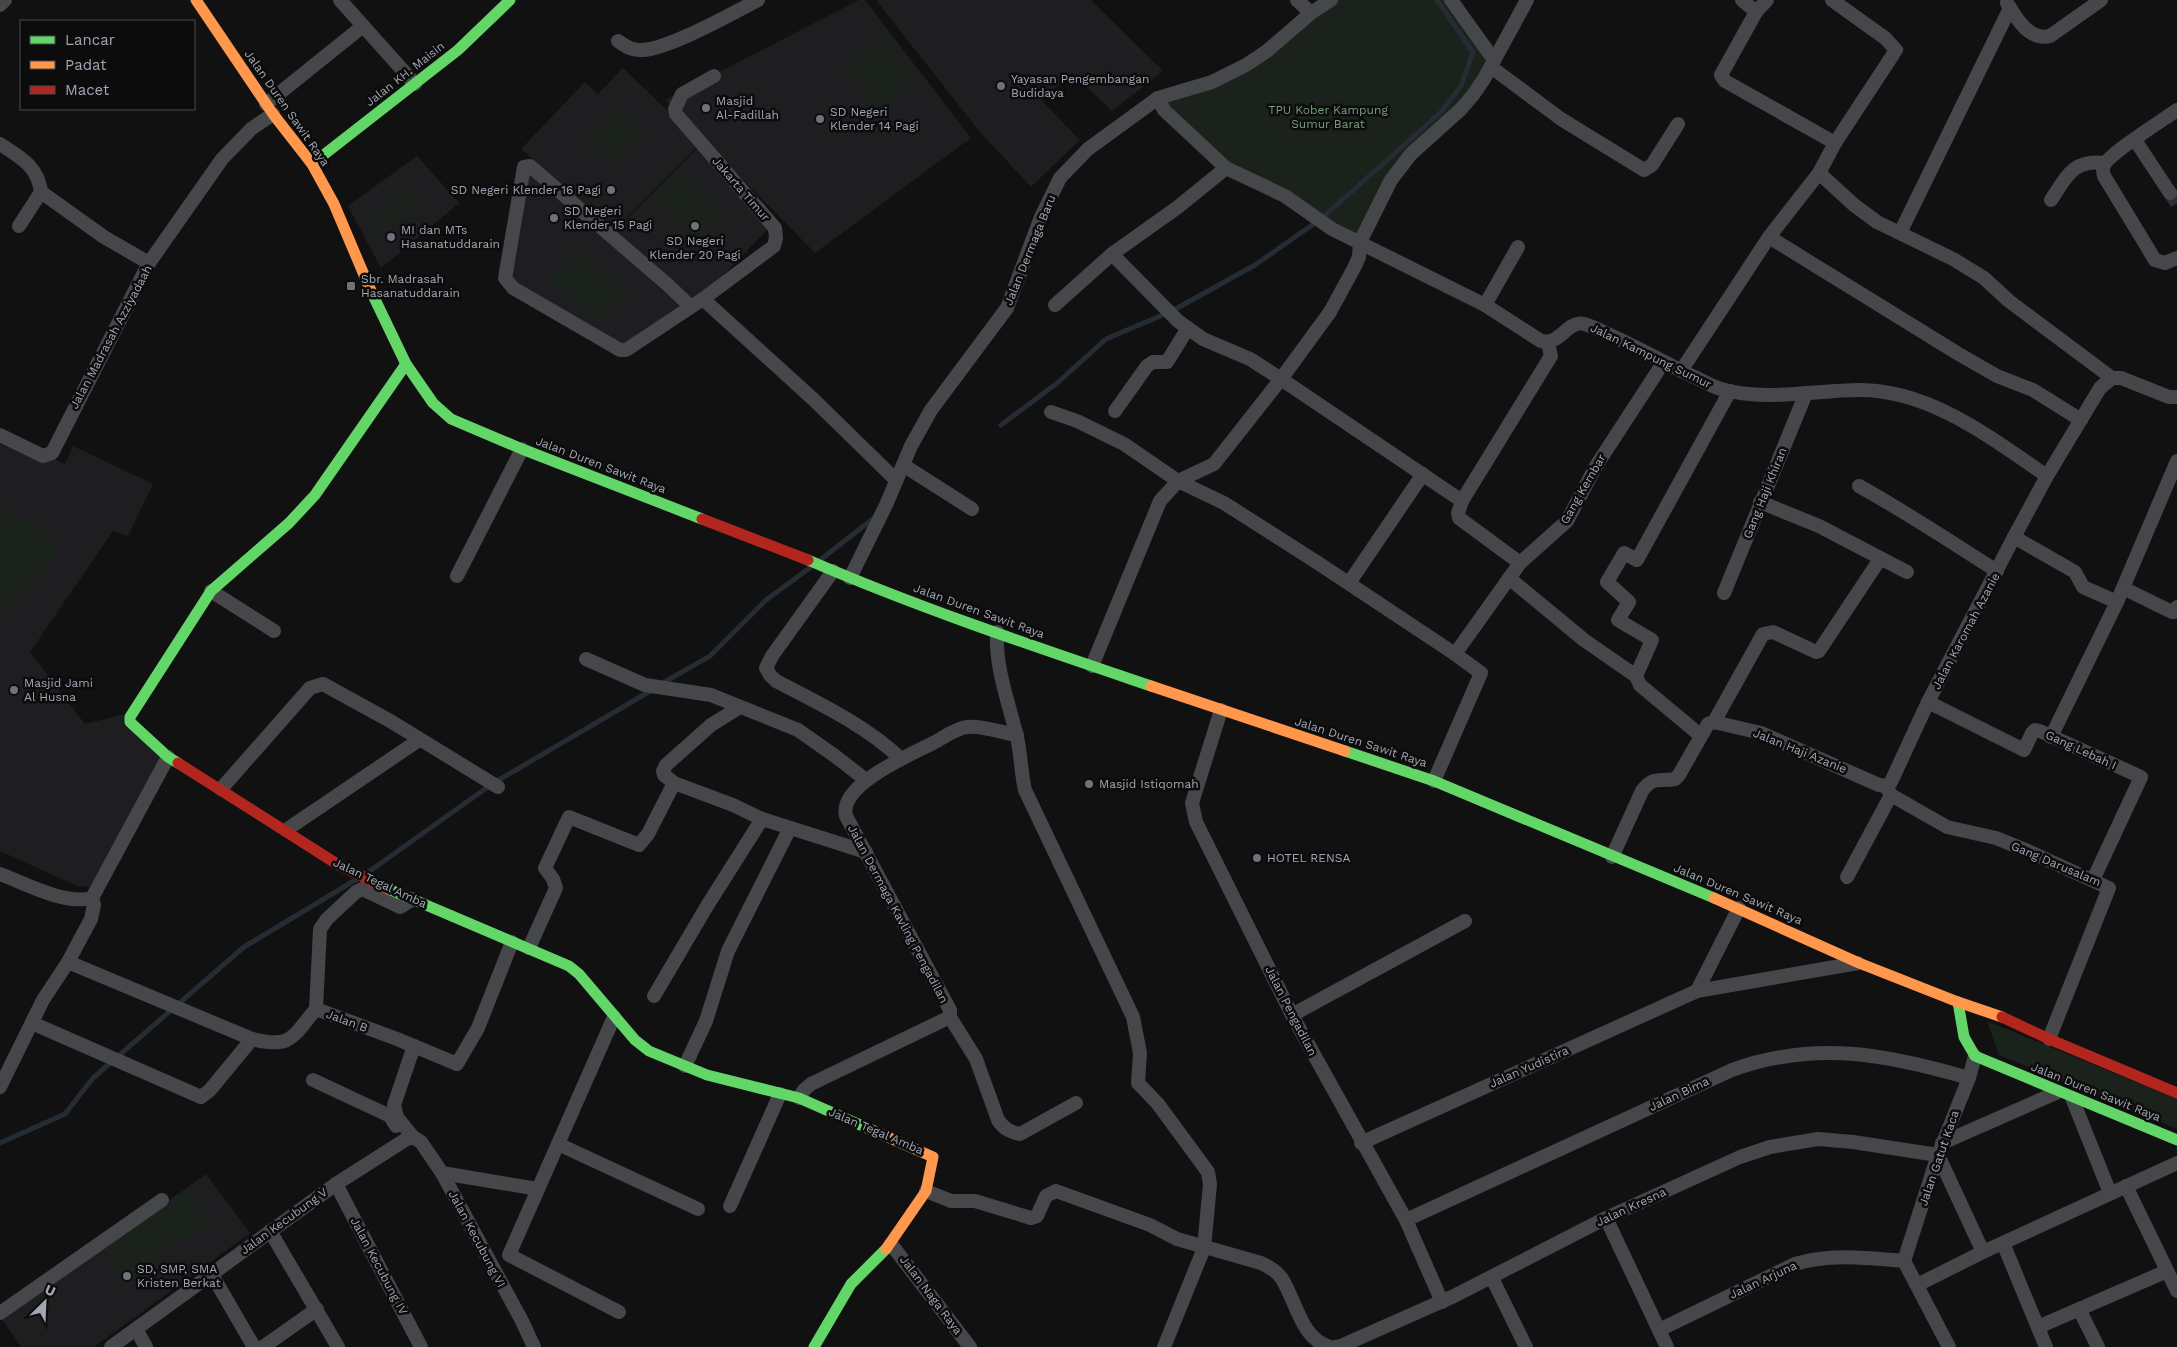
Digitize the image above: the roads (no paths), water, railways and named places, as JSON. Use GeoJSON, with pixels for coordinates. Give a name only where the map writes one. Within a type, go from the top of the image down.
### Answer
{"type":"FeatureCollection","features":[{"type":"Feature","properties":{"kind":"street"},"geometry":{"type":"LineString","coordinates":[[0,5],[5,0]]}},
{"type":"Feature","properties":{"kind":"street","name":"Jalan Duren Sawit Raya"},"geometry":{"type":"LineString","coordinates":[[196,0],[270,109],[312,164],[334,204],[372,294],[406,364],[433,403],[451,419],[522,449],[799,556],[850,578],[1092,666],[1434,781],[1612,857],[1740,908],[1859,963],[1958,1002],[1994,1013],[2048,1039],[2177,1094]]}},
{"type":"Feature","properties":{"kind":"street"},"geometry":{"type":"LineString","coordinates":[[340,0],[415,84]]}},
{"type":"Feature","properties":{"kind":"street","name":"Jalan KH. Maisin"},"geometry":{"type":"LineString","coordinates":[[312,164],[458,50],[510,0]]}},
{"type":"Feature","properties":{"kind":"street"},"geometry":{"type":"LineString","coordinates":[[618,41],[630,49],[639,51],[652,49],[706,27],[758,0]]}},
{"type":"Feature","properties":{"kind":"street"},"geometry":{"type":"LineString","coordinates":[[1297,0],[1310,13]]}},
{"type":"Feature","properties":{"kind":"street","name":"Jalan Dermaga Baru"},"geometry":{"type":"LineString","coordinates":[[850,578],[903,465],[932,410],[1007,308],[1041,217],[1060,178],[1088,149],[1158,98],[1212,82],[1246,66],[1267,51],[1310,13],[1331,0]]}},
{"type":"Feature","properties":{"kind":"street"},"geometry":{"type":"LineString","coordinates":[[1451,0],[1492,63],[1561,119],[1644,170],[1652,165],[1678,124]]}},
{"type":"Feature","properties":{"kind":"street"},"geometry":{"type":"LineString","coordinates":[[1092,666],[1160,501],[1178,481],[1214,464],[1281,379],[1330,312],[1342,292],[1359,257],[1360,242],[1398,170],[1473,95],[1527,0]]}},
{"type":"Feature","properties":{"kind":"street"},"geometry":{"type":"LineString","coordinates":[[1742,0],[1756,12]]}},
{"type":"Feature","properties":{"kind":"street"},"geometry":{"type":"LineString","coordinates":[[1767,0],[1756,12],[1721,75],[1725,82],[1835,143]]}},
{"type":"Feature","properties":{"kind":"street"},"geometry":{"type":"LineString","coordinates":[[1681,370],[1768,237],[1819,173],[1835,143],[1896,50],[1885,38],[1832,0]]}},
{"type":"Feature","properties":{"kind":"street"},"geometry":{"type":"LineString","coordinates":[[1900,233],[2007,4],[2031,34],[2044,37],[2050,36],[2101,0]]}},
{"type":"Feature","properties":{"kind":"street","name":"Jalan Madrasah Azziyadaah"},"geometry":{"type":"LineString","coordinates":[[0,435],[43,456],[52,453],[149,263],[222,160],[270,109],[363,26]]}},
{"type":"Feature","properties":{"kind":"street","name":"Jakarta Timur"},"geometry":{"type":"LineString","coordinates":[[704,299],[774,246],[776,238],[775,228],[676,114],[675,108],[682,94],[714,76]]}},
{"type":"Feature","properties":{"kind":"street"},"geometry":{"type":"LineString","coordinates":[[1158,98],[1164,110],[1226,168],[1285,196],[1332,229],[1485,305],[1541,341],[1548,343],[1550,356],[1462,501],[1458,513],[1459,518],[1520,563]]}},
{"type":"Feature","properties":{"kind":"street"},"geometry":{"type":"LineString","coordinates":[[2177,110],[2105,163],[2103,168],[2104,176],[2155,260],[2165,264],[2177,258]]}},
{"type":"Feature","properties":{"kind":"street"},"geometry":{"type":"LineString","coordinates":[[2135,140],[2170,193]]}},
{"type":"Feature","properties":{"kind":"street"},"geometry":{"type":"LineString","coordinates":[[0,144],[22,158],[40,178],[41,192],[19,226]]}},
{"type":"Feature","properties":{"kind":"street"},"geometry":{"type":"LineString","coordinates":[[2051,200],[2071,170],[2084,163],[2105,163]]}},
{"type":"Feature","properties":{"kind":"street"},"geometry":{"type":"LineString","coordinates":[[691,307],[530,166],[524,167],[505,278],[513,288],[620,350],[626,350],[704,299],[813,399],[891,492]]}},
{"type":"Feature","properties":{"kind":"street"},"geometry":{"type":"LineString","coordinates":[[1055,305],[1112,254],[1226,168]]}},
{"type":"Feature","properties":{"kind":"street"},"geometry":{"type":"LineString","coordinates":[[1819,173],[1854,205],[1877,222],[1953,259],[1984,278],[2009,301],[2112,378],[2121,378],[2169,397],[2177,397]]}},
{"type":"Feature","properties":{"kind":"street"},"geometry":{"type":"LineString","coordinates":[[41,192],[104,237],[149,263]]}},
{"type":"Feature","properties":{"kind":"street"},"geometry":{"type":"LineString","coordinates":[[1768,237],[1957,353],[1997,376],[2034,390],[2080,420]]}},
{"type":"Feature","properties":{"kind":"street"},"geometry":{"type":"LineString","coordinates":[[1485,305],[1518,247]]}},
{"type":"Feature","properties":{"kind":"street"},"geometry":{"type":"LineString","coordinates":[[1112,254],[1169,314],[1188,328],[1208,341],[1250,360],[1281,379],[1462,501]]}},
{"type":"Feature","properties":{"kind":"street","name":"Jalan Kampung Sumur"},"geometry":{"type":"LineString","coordinates":[[1548,343],[1580,323],[1587,324],[1664,363],[1718,388],[1730,391],[1740,393],[1806,394],[1827,390],[1862,390],[1901,394],[1934,407],[1985,434],[2047,476]]}},
{"type":"Feature","properties":{"kind":"street"},"geometry":{"type":"LineString","coordinates":[[1115,412],[1147,366],[1153,362],[1167,362],[1188,328]]}},
{"type":"Feature","properties":{"kind":"street","name":"Gang Kembar"},"geometry":{"type":"LineString","coordinates":[[1455,654],[1520,563],[1567,521],[1596,466],[1664,363]]}},
{"type":"Feature","properties":{"kind":"street"},"geometry":{"type":"LineString","coordinates":[[274,631],[210,591],[289,523],[315,495],[406,364]]}},
{"type":"Feature","properties":{"kind":"street"},"geometry":{"type":"LineString","coordinates":[[2047,476],[2100,388],[2112,378]]}},
{"type":"Feature","properties":{"kind":"street"},"geometry":{"type":"LineString","coordinates":[[1636,676],[1652,640],[1618,620],[1629,602],[1607,582],[1624,553],[1637,560],[1730,391]]}},
{"type":"Feature","properties":{"kind":"street","name":"Gang Haji Khiran"},"geometry":{"type":"LineString","coordinates":[[1724,593],[1806,394]]}},
{"type":"Feature","properties":{"kind":"street"},"geometry":{"type":"LineString","coordinates":[[1051,412],[1077,421],[1124,444],[1178,481],[1224,504],[1349,583],[1481,673],[1434,781]]}},
{"type":"Feature","properties":{"kind":"street"},"geometry":{"type":"LineString","coordinates":[[457,576],[522,449]]}},
{"type":"Feature","properties":{"kind":"street"},"geometry":{"type":"LineString","coordinates":[[2051,737],[2117,602],[2177,460]]}},
{"type":"Feature","properties":{"kind":"street"},"geometry":{"type":"LineString","coordinates":[[903,465],[972,508]]}},
{"type":"Feature","properties":{"kind":"street"},"geometry":{"type":"LineString","coordinates":[[1349,583],[1423,474]]}},
{"type":"Feature","properties":{"kind":"street","name":"Jalan Karomah Azanie"},"geometry":{"type":"LineString","coordinates":[[1847,876],[1928,702],[2047,476]]}},
{"type":"Feature","properties":{"kind":"street"},"geometry":{"type":"LineString","coordinates":[[1859,486],[1892,504],[1942,538],[1997,571]]}},
{"type":"Feature","properties":{"kind":"street"},"geometry":{"type":"LineString","coordinates":[[1760,502],[1818,526],[1908,572]]}},
{"type":"Feature","properties":{"kind":"street"},"geometry":{"type":"LineString","coordinates":[[2014,537],[2075,572],[2082,587],[2117,602]]}},
{"type":"Feature","properties":{"kind":"street"},"geometry":{"type":"LineString","coordinates":[[1612,857],[1648,783],[1655,780],[1674,780],[1679,775],[1700,735],[1708,724],[1714,722],[1763,634],[1773,632],[1816,652],[1819,651],[1880,558]]}},
{"type":"Feature","properties":{"kind":"street"},"geometry":{"type":"LineString","coordinates":[[829,569],[766,668],[776,681],[858,725],[901,759]]}},
{"type":"Feature","properties":{"kind":"street"},"geometry":{"type":"LineString","coordinates":[[1509,578],[1584,640],[1636,676],[1640,685],[1700,735]]}},
{"type":"Feature","properties":{"kind":"street"},"geometry":{"type":"LineString","coordinates":[[2123,588],[2172,612],[2177,607]]}},
{"type":"Feature","properties":{"kind":"street","name":"Jalan Tegal Amba"},"geometry":{"type":"LineString","coordinates":[[210,591],[130,717],[132,726],[175,762],[286,830],[336,864],[375,883],[569,966],[579,974],[635,1040],[649,1051],[707,1074],[799,1098],[929,1154],[932,1157],[933,1162],[926,1191],[891,1244],[851,1284],[814,1347]]}},
{"type":"Feature","properties":{"kind":"street"},"geometry":{"type":"LineString","coordinates":[[997,632],[997,655],[1017,735],[1020,771],[1034,811],[1133,1017],[1140,1054],[1138,1083],[1158,1104],[1208,1172],[1210,1184],[1204,1248],[1164,1347]]}},
{"type":"Feature","properties":{"kind":"street"},"geometry":{"type":"LineString","coordinates":[[586,659],[645,685],[711,695],[798,730],[866,780]]}},
{"type":"Feature","properties":{"kind":"street"},"geometry":{"type":"LineString","coordinates":[[221,789],[310,688],[323,684],[392,722],[498,787]]}},
{"type":"Feature","properties":{"kind":"street","name":"Gang Lebah I"},"geometry":{"type":"LineString","coordinates":[[1928,702],[2024,750],[2035,730],[2141,777],[2093,880]]}},
{"type":"Feature","properties":{"kind":"street"},"geometry":{"type":"LineString","coordinates":[[740,707],[712,725],[666,765],[663,770],[664,775],[674,783],[733,805],[762,819],[866,852]]}},
{"type":"Feature","properties":{"kind":"street","name":"Jalan Pengadilan"},"geometry":{"type":"LineString","coordinates":[[1221,710],[1192,803],[1196,822],[1292,1015],[1361,1143],[1406,1220],[1442,1302]]}},
{"type":"Feature","properties":{"kind":"street","name":"Jalan Haji Azanie"},"geometry":{"type":"LineString","coordinates":[[1714,722],[1761,733],[1879,784],[1888,790]]}},
{"type":"Feature","properties":{"kind":"street","name":"Jalan Dermaga Kavling Pengadilan"},"geometry":{"type":"LineString","coordinates":[[799,1098],[811,1084],[950,1017],[950,1010],[844,810],[847,800],[866,780],[901,759],[966,727],[1017,735]]}},
{"type":"Feature","properties":{"kind":"street"},"geometry":{"type":"LineString","coordinates":[[286,830],[419,740]]}},
{"type":"Feature","properties":{"kind":"street"},"geometry":{"type":"LineString","coordinates":[[0,1087],[43,1000],[68,962],[91,919],[94,905],[92,898],[175,762]]}},
{"type":"Feature","properties":{"kind":"street"},"geometry":{"type":"LineString","coordinates":[[529,948],[556,888],[553,879],[545,868],[569,817],[639,844],[648,834],[674,783]]}},
{"type":"Feature","properties":{"kind":"street","name":"Gang Darusalam"},"geometry":{"type":"LineString","coordinates":[[1888,790],[1947,827],[1996,838],[2106,885],[2109,888],[2048,1039]]}},
{"type":"Feature","properties":{"kind":"street"},"geometry":{"type":"LineString","coordinates":[[654,996],[707,906],[762,819]]}},
{"type":"Feature","properties":{"kind":"street"},"geometry":{"type":"LineString","coordinates":[[685,1066],[706,1021],[722,965],[728,951],[790,828]]}},
{"type":"Feature","properties":{"kind":"street"},"geometry":{"type":"LineString","coordinates":[[0,874],[74,901],[92,898]]}},
{"type":"Feature","properties":{"kind":"street"},"geometry":{"type":"LineString","coordinates":[[316,1009],[318,936],[323,924],[356,892],[362,889],[400,907],[413,899]]}},
{"type":"Feature","properties":{"kind":"street"},"geometry":{"type":"LineString","coordinates":[[1698,991],[1740,908]]}},
{"type":"Feature","properties":{"kind":"street"},"geometry":{"type":"LineString","coordinates":[[1292,1015],[1465,921]]}},
{"type":"Feature","properties":{"kind":"street","name":"Jalan B"},"geometry":{"type":"LineString","coordinates":[[68,962],[152,998],[182,1008],[240,1036],[277,1044],[286,1042],[292,1038],[316,1009],[414,1046],[454,1064],[460,1063],[478,1028],[512,942]]}},
{"type":"Feature","properties":{"kind":"street","name":"Jalan Yudistira"},"geometry":{"type":"LineString","coordinates":[[1361,1143],[1698,991],[1859,963]]}},
{"type":"Feature","properties":{"kind":"street"},"geometry":{"type":"LineString","coordinates":[[1958,1002],[1963,1038],[1966,1046],[1975,1056]]}},
{"type":"Feature","properties":{"kind":"street"},"geometry":{"type":"LineString","coordinates":[[614,1017],[509,1256],[619,1312]]}},
{"type":"Feature","properties":{"kind":"street"},"geometry":{"type":"LineString","coordinates":[[950,1017],[976,1060],[1002,1127],[1020,1134],[1076,1103]]}},
{"type":"Feature","properties":{"kind":"street"},"geometry":{"type":"LineString","coordinates":[[32,1022],[119,1062],[201,1096],[210,1090],[252,1039]]}},
{"type":"Feature","properties":{"kind":"street"},"geometry":{"type":"LineString","coordinates":[[409,1138],[394,1108],[414,1046]]}},
{"type":"Feature","properties":{"kind":"street","name":"Jalan Bima"},"geometry":{"type":"LineString","coordinates":[[1406,1220],[1732,1070],[1755,1062],[1787,1055],[1847,1052],[1911,1061],[1969,1078]]}},
{"type":"Feature","properties":{"kind":"street","name":"Jalan Duren Sawit Raya"},"geometry":{"type":"LineString","coordinates":[[1975,1056],[2072,1098],[2177,1140]]}},
{"type":"Feature","properties":{"kind":"street","name":"Jalan Gatut Kaca"},"geometry":{"type":"LineString","coordinates":[[1904,1261],[1940,1149],[1969,1078],[1975,1056]]}},
{"type":"Feature","properties":{"kind":"street"},"geometry":{"type":"LineString","coordinates":[[313,1080],[390,1116],[409,1138]]}},
{"type":"Feature","properties":{"kind":"street"},"geometry":{"type":"LineString","coordinates":[[1984,1252],[1940,1149],[2058,1092]]}},
{"type":"Feature","properties":{"kind":"street"},"geometry":{"type":"LineString","coordinates":[[730,1206],[780,1094]]}},
{"type":"Feature","properties":{"kind":"street"},"geometry":{"type":"LineString","coordinates":[[2072,1098],[2110,1193]]}},
{"type":"Feature","properties":{"kind":"street","name":"Jalan Kecubung VI"},"geometry":{"type":"LineString","coordinates":[[409,1138],[421,1142],[442,1173],[522,1321],[534,1347]]}},
{"type":"Feature","properties":{"kind":"street","name":"Jalan Kecubung V"},"geometry":{"type":"LineString","coordinates":[[111,1347],[336,1184],[409,1138]]}},
{"type":"Feature","properties":{"kind":"street","name":"Jalan Kresna"},"geometry":{"type":"LineString","coordinates":[[1337,1347],[1442,1302],[1606,1218],[1740,1157],[1770,1147],[1818,1139],[1940,1149]]}},
{"type":"Feature","properties":{"kind":"street"},"geometry":{"type":"LineString","coordinates":[[558,1144],[698,1209]]}},
{"type":"Feature","properties":{"kind":"street"},"geometry":{"type":"LineString","coordinates":[[1917,1285],[2177,1163]]}},
{"type":"Feature","properties":{"kind":"street"},"geometry":{"type":"LineString","coordinates":[[442,1173],[538,1189]]}},
{"type":"Feature","properties":{"kind":"street","name":"Jalan Kecubung IV"},"geometry":{"type":"LineString","coordinates":[[336,1184],[421,1347]]}},
{"type":"Feature","properties":{"kind":"street"},"geometry":{"type":"LineString","coordinates":[[2126,1186],[2177,1291]]}},
{"type":"Feature","properties":{"kind":"street"},"geometry":{"type":"LineString","coordinates":[[926,1191],[951,1201],[975,1201],[1031,1218],[1037,1216],[1046,1196],[1056,1191],[1150,1226],[1177,1239],[1204,1248],[1261,1262],[1272,1268],[1282,1278],[1311,1337],[1322,1345],[1337,1347]]}},
{"type":"Feature","properties":{"kind":"street"},"geometry":{"type":"LineString","coordinates":[[0,1313],[162,1200]]}},
{"type":"Feature","properties":{"kind":"street"},"geometry":{"type":"LineString","coordinates":[[1606,1218],[1667,1347]]}},
{"type":"Feature","properties":{"kind":"street"},"geometry":{"type":"LineString","coordinates":[[270,1231],[338,1347]]}},
{"type":"Feature","properties":{"kind":"street"},"geometry":{"type":"LineString","coordinates":[[2003,1243],[2046,1347]]}},
{"type":"Feature","properties":{"kind":"street","name":"Jalan Naga Raya"},"geometry":{"type":"LineString","coordinates":[[891,1244],[970,1347]]}},
{"type":"Feature","properties":{"kind":"street","name":"Jalan Arjuna"},"geometry":{"type":"LineString","coordinates":[[1659,1330],[1795,1264],[1812,1259],[1838,1257],[1904,1261]]}},
{"type":"Feature","properties":{"kind":"street"},"geometry":{"type":"LineString","coordinates":[[1904,1261],[1949,1347]]}},
{"type":"Feature","properties":{"kind":"street"},"geometry":{"type":"LineString","coordinates":[[2038,1327],[2167,1271]]}},
{"type":"Feature","properties":{"kind":"street"},"geometry":{"type":"LineString","coordinates":[[211,1273],[254,1347]]}},
{"type":"Feature","properties":{"kind":"street"},"geometry":{"type":"LineString","coordinates":[[1492,1278],[1526,1347]]}},
{"type":"Feature","properties":{"kind":"street"},"geometry":{"type":"LineString","coordinates":[[263,1347],[317,1309]]}},
{"type":"Feature","properties":{"kind":"street"},"geometry":{"type":"LineString","coordinates":[[2079,1309],[2098,1347]]}},
{"type":"Feature","properties":{"kind":"street"},"geometry":{"type":"LineString","coordinates":[[136,1329],[146,1347]]}},
{"type":"Feature","properties":{"kind":"waterway"},"geometry":{"type":"LineString","coordinates":[[1001,425],[1056,384],[1106,339],[1172,311],[1255,265],[1322,218],[1441,112],[1461,86],[1473,52],[1437,0]]}},
{"type":"Feature","properties":{"kind":"waterway"},"geometry":{"type":"LineString","coordinates":[[820,560],[874,518]]}},
{"type":"Feature","properties":{"kind":"waterway"},"geometry":{"type":"LineString","coordinates":[[661,684],[710,656],[766,600],[811,567]]}},
{"type":"Feature","properties":{"kind":"waterway"},"geometry":{"type":"LineString","coordinates":[[367,873],[492,784],[652,690]]}},
{"type":"Feature","properties":{"kind":"waterway"},"geometry":{"type":"LineString","coordinates":[[0,1143],[65,1114],[93,1078],[244,947],[357,879]]}},
{"type":"Feature","properties":{"kind":"tunnel"},"geometry":{"type":"LineString","coordinates":[[2170,193],[2177,203]]}},
{"type":"Feature","properties":{"kind":"place","name":"Yayasan Pengembangan Budidaya"},"geometry":{"type":"Point","coordinates":[1001,86]}},
{"type":"Feature","properties":{"kind":"place","name":"Masjid Al-Fadillah"},"geometry":{"type":"Point","coordinates":[706,108]}},
{"type":"Feature","properties":{"kind":"place","name":"SD Negeri Klender 14 Pagi"},"geometry":{"type":"Point","coordinates":[820,119]}},
{"type":"Feature","properties":{"kind":"place","name":"SD Negeri Klender 16 Pagi"},"geometry":{"type":"Point","coordinates":[611,190]}},
{"type":"Feature","properties":{"kind":"place","name":"SD Negeri Klender 15 Pagi"},"geometry":{"type":"Point","coordinates":[554,218]}},
{"type":"Feature","properties":{"kind":"place","name":"SD Negeri Klender 20 Pagi"},"geometry":{"type":"Point","coordinates":[695,226]}},
{"type":"Feature","properties":{"kind":"place","name":"MI dan MTs Hasanatuddarain"},"geometry":{"type":"Point","coordinates":[391,237]}},
{"type":"Feature","properties":{"kind":"place","name":"Sbr. Madrasah Hasanatuddarain"},"geometry":{"type":"Point","coordinates":[351,286]}},
{"type":"Feature","properties":{"kind":"place","name":"Masjid Jami Al Husna"},"geometry":{"type":"Point","coordinates":[14,690]}},
{"type":"Feature","properties":{"kind":"place","name":"Masjid Istiqomah"},"geometry":{"type":"Point","coordinates":[1089,784]}},
{"type":"Feature","properties":{"kind":"place","name":"HOTEL RENSA"},"geometry":{"type":"Point","coordinates":[1257,858]}},
{"type":"Feature","properties":{"kind":"place","name":"SD, SMP, SMA Kristen Berkat"},"geometry":{"type":"Point","coordinates":[127,1276]}},
{"type":"Feature","properties":{"kind":"park label","name":"TPU Kober Kampung Sumur Barat"},"geometry":{"type":"Point","coordinates":[1328,117]}}]}
